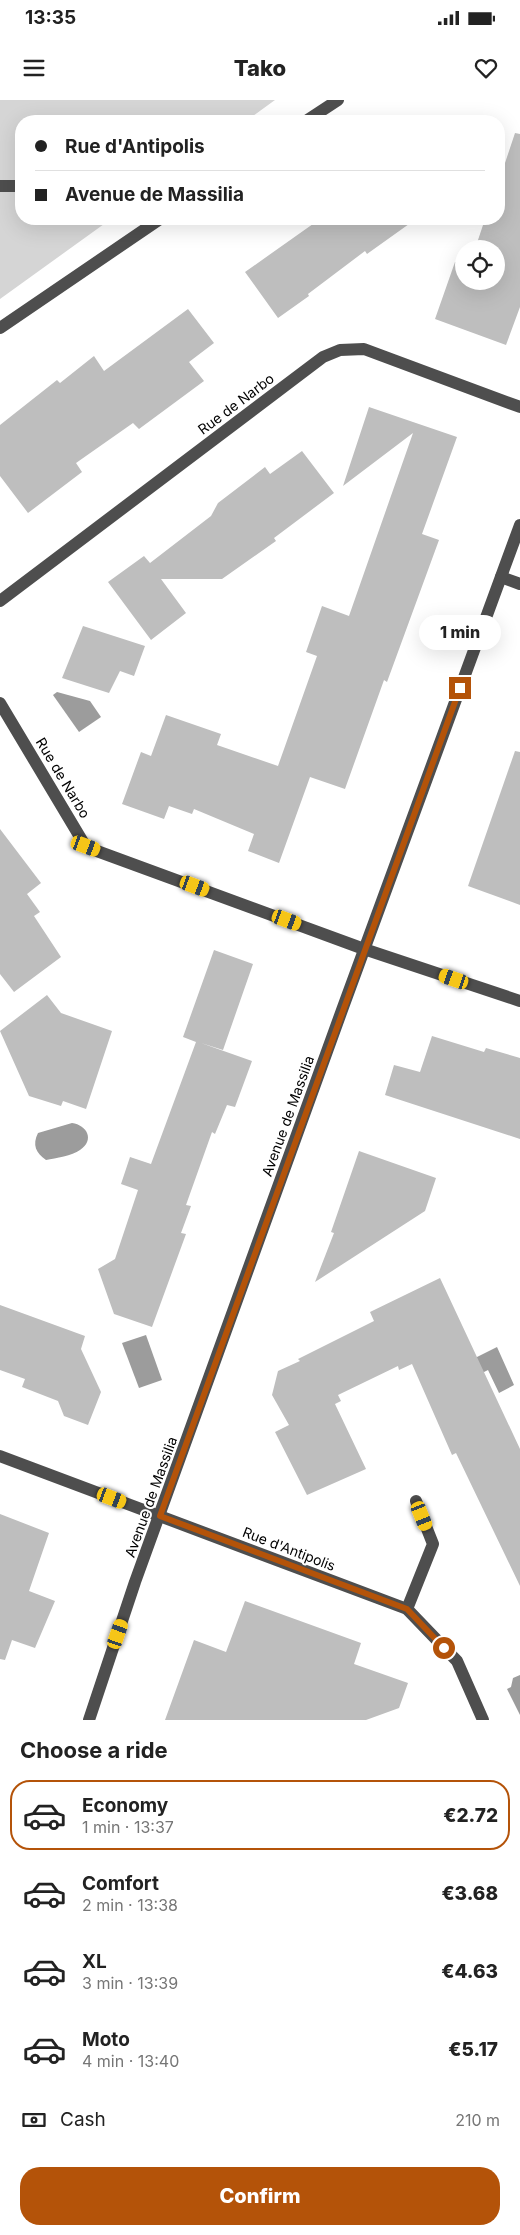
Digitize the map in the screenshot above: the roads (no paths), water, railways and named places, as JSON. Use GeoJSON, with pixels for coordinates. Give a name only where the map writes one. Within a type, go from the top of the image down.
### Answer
{"type":"FeatureCollection","features":[{"type":"Feature","properties":{"kind":"street"},"geometry":{"type":"LineString","coordinates":[[315,115],[338,100]]}},
{"type":"Feature","properties":{"kind":"street"},"geometry":{"type":"LineString","coordinates":[[0,186],[15,186]]}},
{"type":"Feature","properties":{"kind":"street"},"geometry":{"type":"LineString","coordinates":[[0,328],[151,225]]}},
{"type":"Feature","properties":{"kind":"street","name":"Rue de Narbo"},"geometry":{"type":"LineString","coordinates":[[0,601],[323,357],[340,350],[364,349],[520,408]]}},
{"type":"Feature","properties":{"kind":"street","name":"Avenue de Massilia"},"geometry":{"type":"LineString","coordinates":[[89,1720],[160,1516],[364,949],[520,524]]}},
{"type":"Feature","properties":{"kind":"street"},"geometry":{"type":"LineString","coordinates":[[501,577],[520,584]]}},
{"type":"Feature","properties":{"kind":"street","name":"Rue de Narbo"},"geometry":{"type":"LineString","coordinates":[[0,703],[86,846],[364,949],[520,1001]]}},
{"type":"Feature","properties":{"kind":"street","name":"Rue d'Antipolis"},"geometry":{"type":"LineString","coordinates":[[0,1456],[407,1609],[457,1661],[483,1720]]}},
{"type":"Feature","properties":{"kind":"street"},"geometry":{"type":"LineString","coordinates":[[407,1609],[433,1544],[416,1501]]}}]}
